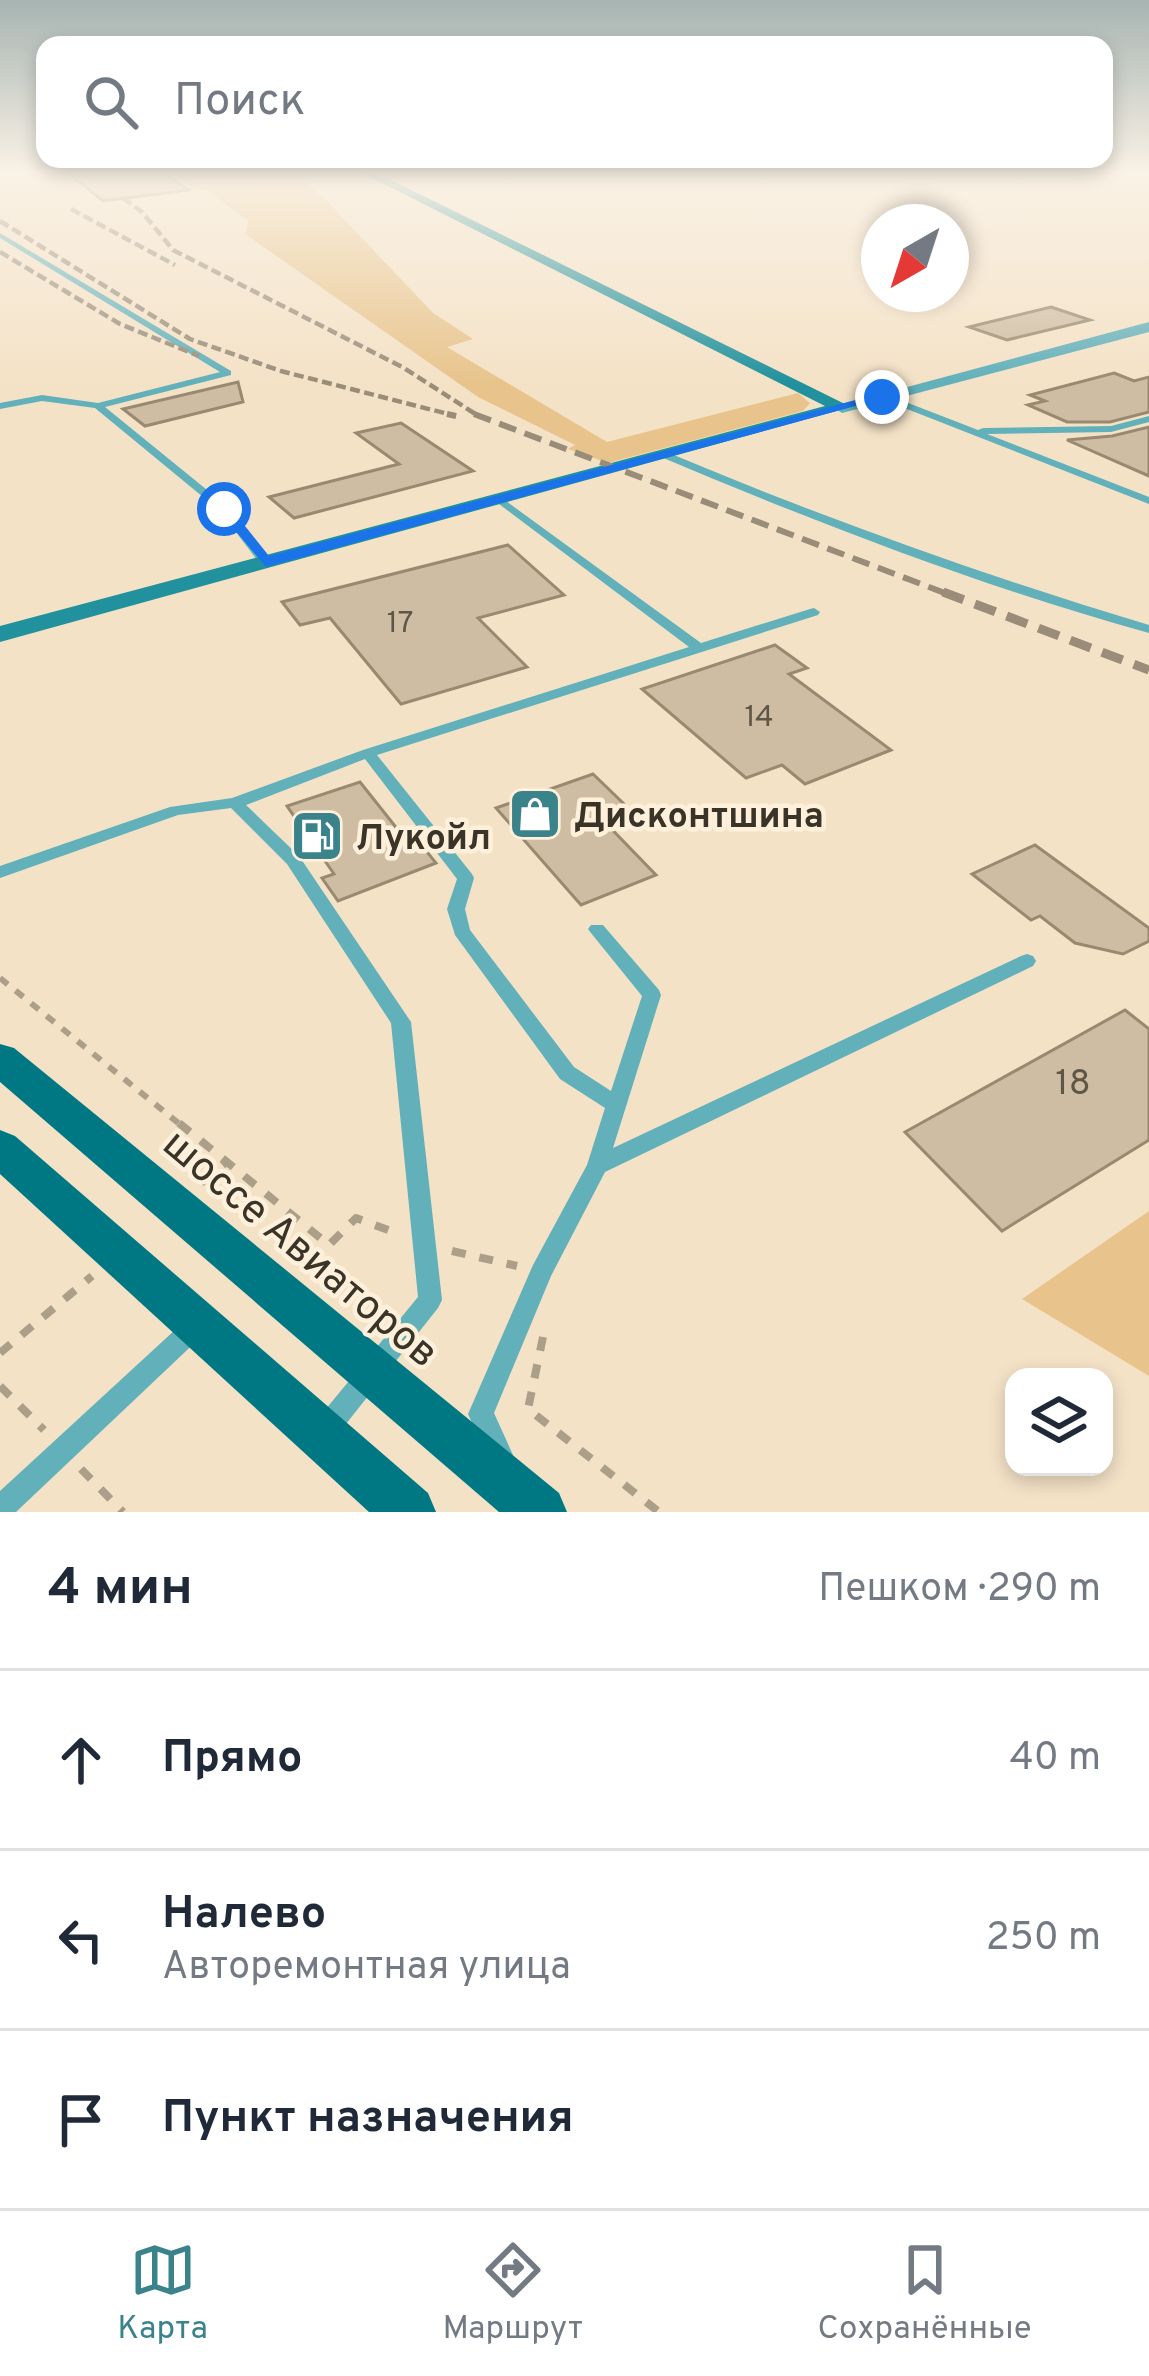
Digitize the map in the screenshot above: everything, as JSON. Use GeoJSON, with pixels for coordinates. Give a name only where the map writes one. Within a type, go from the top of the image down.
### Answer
{"type":"FeatureCollection","features":[{"type":"Feature","properties":{"kind":"main road"},"geometry":{"type":"LineString","coordinates":[[507,242],[842,407]]}},
{"type":"Feature","properties":{"kind":"main road"},"geometry":{"type":"LineString","coordinates":[[0,634],[842,407]]}},
{"type":"Feature","properties":{"kind":"main road","name":"шоссе Авиаторов"},"geometry":{"type":"LineString","coordinates":[[0,1059],[530,1504]]}},
{"type":"Feature","properties":{"kind":"main road"},"geometry":{"type":"LineString","coordinates":[[0,1148],[409,1512]]}},
{"type":"Feature","properties":{"kind":"street"},"geometry":{"type":"LineString","coordinates":[[842,407],[1149,327]]}},
{"type":"Feature","properties":{"kind":"lane"},"geometry":{"type":"LineString","coordinates":[[0,406],[42,398],[98,406],[228,374],[11,242]]}},
{"type":"Feature","properties":{"kind":"lane"},"geometry":{"type":"LineString","coordinates":[[882,397],[1149,501]]}},
{"type":"Feature","properties":{"kind":"lane"},"geometry":{"type":"LineString","coordinates":[[98,406],[224,509],[266,562]]}},
{"type":"Feature","properties":{"kind":"lane"},"geometry":{"type":"LineString","coordinates":[[968,430],[1052,432],[1111,428],[1149,419]]}},
{"type":"Feature","properties":{"kind":"lane"},"geometry":{"type":"LineString","coordinates":[[665,455],[812,519],[994,584],[1149,629]]}},
{"type":"Feature","properties":{"kind":"lane"},"geometry":{"type":"LineString","coordinates":[[499,500],[699,648]]}},
{"type":"Feature","properties":{"kind":"lane"},"geometry":{"type":"LineString","coordinates":[[0,872],[176,810],[235,803],[368,753],[814,612]]}},
{"type":"Feature","properties":{"kind":"lane"},"geometry":{"type":"LineString","coordinates":[[368,753],[466,878],[456,909],[461,931],[566,1073],[617,1106]]}},
{"type":"Feature","properties":{"kind":"lane"},"geometry":{"type":"LineString","coordinates":[[235,803],[263,836],[293,860],[401,1022],[430,1300],[322,1434]]}},
{"type":"Feature","properties":{"kind":"lane"},"geometry":{"type":"LineString","coordinates":[[530,1504],[481,1414],[542,1272],[597,1166],[652,995],[597,929]]}},
{"type":"Feature","properties":{"kind":"lane"},"geometry":{"type":"LineString","coordinates":[[597,1166],[1027,961]]}},
{"type":"Feature","properties":{"kind":"lane"},"geometry":{"type":"LineString","coordinates":[[0,1509],[199,1324]]}},
{"type":"Feature","properties":{"kind":"path"},"geometry":{"type":"LineString","coordinates":[[0,978],[329,1245],[356,1218],[424,1244],[542,1272]]}},
{"type":"Feature","properties":{"kind":"path"},"geometry":{"type":"LineString","coordinates":[[547,1321],[528,1409],[659,1512]]}},
{"type":"Feature","properties":{"kind":"shaded area"},"geometry":{"type":"Polygon","coordinates":[[[256,242],[365,242],[433,313],[473,339],[447,347],[607,442],[798,393],[810,403],[803,411],[608,463],[568,449],[575,445],[478,397],[256,242]]]}},
{"type":"Feature","properties":{"kind":"shaded area"},"geometry":{"type":"Polygon","coordinates":[[[1149,1211],[1149,1376],[1022,1299],[1149,1211]]]}},
{"type":"Feature","properties":{"kind":"building"},"geometry":{"type":"Polygon","coordinates":[[[1051,307],[1090,320],[1007,340],[969,327],[1051,307]]]}},
{"type":"Feature","properties":{"kind":"building"},"geometry":{"type":"Polygon","coordinates":[[[1114,373],[1134,381],[1149,377],[1149,412],[1110,422],[1067,422],[1028,405],[1045,401],[1030,395],[1114,373]]]}},
{"type":"Feature","properties":{"kind":"building"},"geometry":{"type":"Polygon","coordinates":[[[238,382],[243,402],[145,426],[123,409],[238,382]]]}},
{"type":"Feature","properties":{"kind":"building"},"geometry":{"type":"Polygon","coordinates":[[[401,423],[473,471],[294,518],[269,497],[399,464],[356,433],[401,423]]]}},
{"type":"Feature","properties":{"kind":"building"},"geometry":{"type":"Polygon","coordinates":[[[1149,427],[1149,476],[1067,440],[1112,436],[1149,427]]]}},
{"type":"Feature","properties":{"kind":"building"},"geometry":{"type":"Polygon","coordinates":[[[508,545],[564,595],[478,618],[527,667],[401,704],[330,618],[300,625],[282,602],[508,545]]]}},
{"type":"Feature","properties":{"kind":"building"},"geometry":{"type":"Polygon","coordinates":[[[775,645],[807,668],[789,674],[891,750],[805,784],[782,765],[746,778],[642,689],[775,645]]]}},
{"type":"Feature","properties":{"kind":"building"},"geometry":{"type":"Polygon","coordinates":[[[593,774],[624,804],[597,814],[656,875],[581,905],[496,808],[593,774]]]}},
{"type":"Feature","properties":{"kind":"building"},"geometry":{"type":"Polygon","coordinates":[[[360,782],[410,845],[419,842],[436,863],[338,901],[322,878],[334,874],[287,806],[360,782]]]}},
{"type":"Feature","properties":{"kind":"building"},"geometry":{"type":"Polygon","coordinates":[[[1035,845],[1149,928],[1149,941],[1123,954],[1075,943],[1040,916],[1031,920],[972,874],[1035,845]]]}},
{"type":"Feature","properties":{"kind":"building"},"geometry":{"type":"Polygon","coordinates":[[[1125,1010],[1149,1029],[1149,1140],[1002,1231],[905,1132],[1125,1010]]]}},
{"type":"Feature","properties":{"kind":"railway"},"geometry":{"type":"LineString","coordinates":[[33,242],[190,339],[281,371],[456,416],[447,414]]}},
{"type":"Feature","properties":{"kind":"railway"},"geometry":{"type":"LineString","coordinates":[[131,242],[175,265]]}},
{"type":"Feature","properties":{"kind":"railway"},"geometry":{"type":"LineString","coordinates":[[166,242],[173,250],[404,368],[477,415]]}},
{"type":"Feature","properties":{"kind":"railway"},"geometry":{"type":"LineString","coordinates":[[0,252],[120,324],[199,356]]}},
{"type":"Feature","properties":{"kind":"railway"},"geometry":{"type":"LineString","coordinates":[[477,415],[950,595]]}},
{"type":"Feature","properties":{"kind":"railway"},"geometry":{"type":"LineString","coordinates":[[943,592],[1149,670]]}},
{"type":"Feature","properties":{"kind":"place","name":"Дисконтшина"},"geometry":{"type":"Point","coordinates":[535,814]}},
{"type":"Feature","properties":{"kind":"place","name":"Лукойл"},"geometry":{"type":"Point","coordinates":[317,836]}},
{"type":"Feature","properties":{"kind":"route"},"geometry":{"type":"LineString","coordinates":[[224,509],[266,562],[882,397]]}}]}
